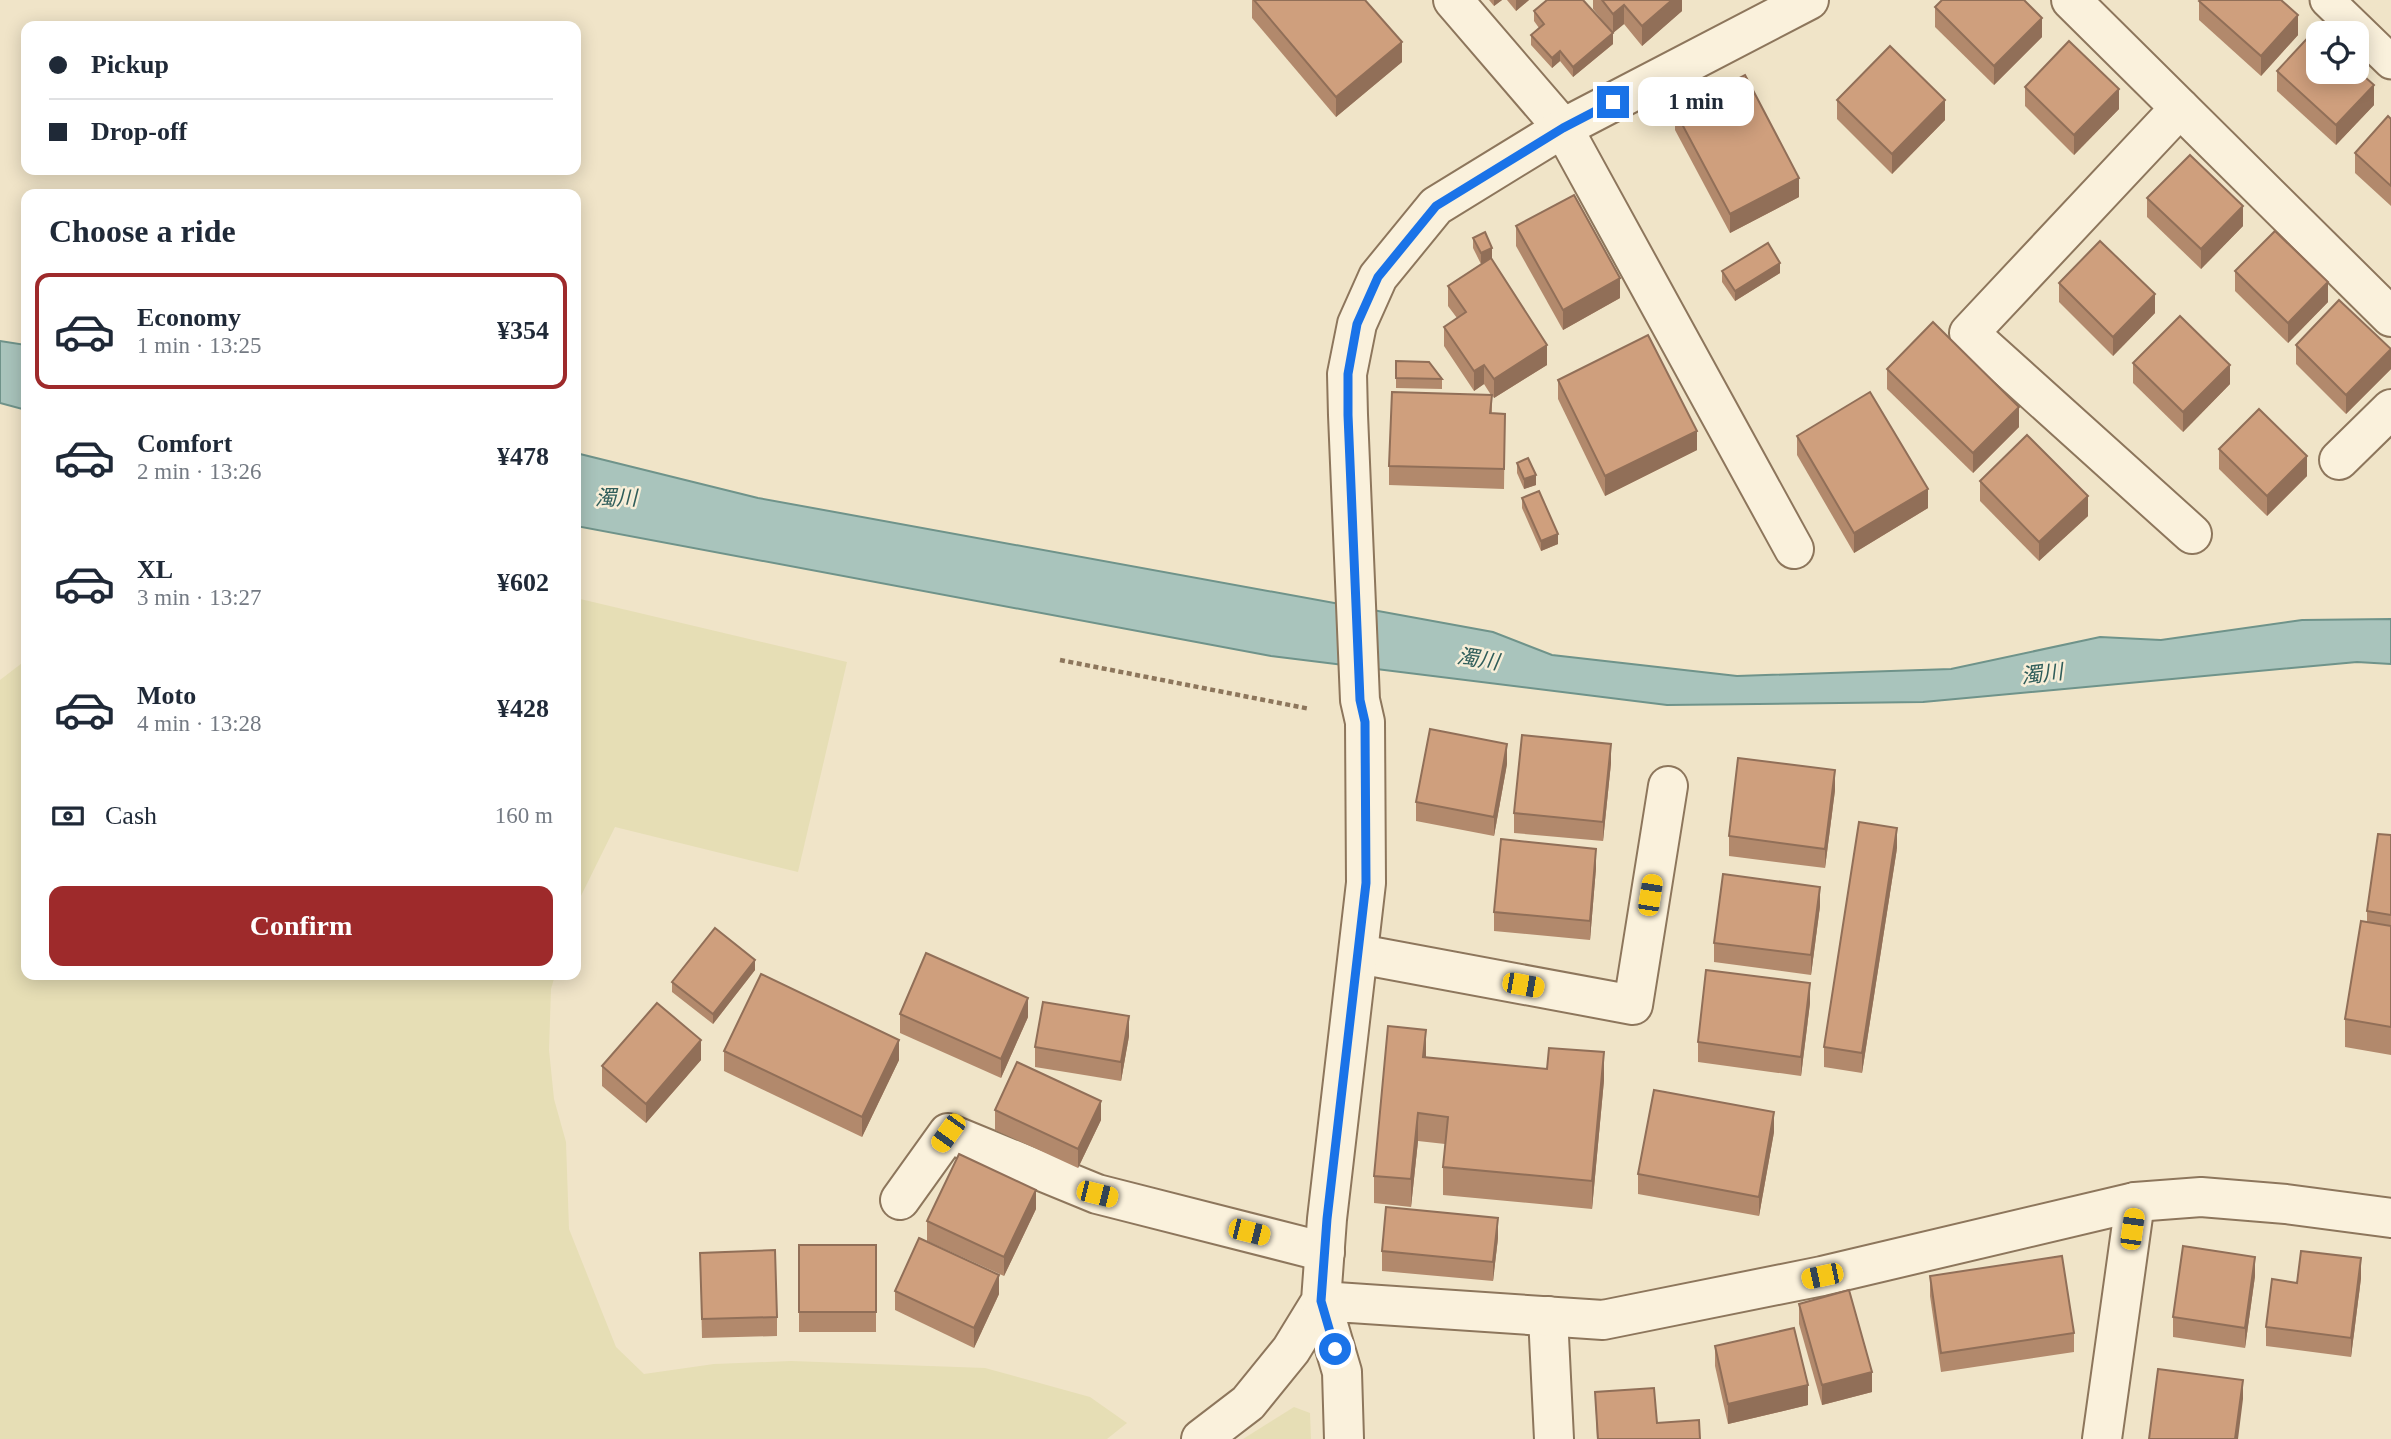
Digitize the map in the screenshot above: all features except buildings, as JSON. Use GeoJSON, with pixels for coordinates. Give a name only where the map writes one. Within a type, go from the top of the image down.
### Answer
{"type":"FeatureCollection","features":[{"type":"Feature","properties":{"kind":"street"},"geometry":{"type":"LineString","coordinates":[[1452,0],[1563,128],[1794,549]]}},
{"type":"Feature","properties":{"kind":"street"},"geometry":{"type":"LineString","coordinates":[[1344,1439],[1342,1372],[1321,1301],[1366,883],[1348,374],[1357,324],[1378,277],[1436,206],[1563,128],[1809,0]]}},
{"type":"Feature","properties":{"kind":"street"},"geometry":{"type":"LineString","coordinates":[[2071,0],[2391,317]]}},
{"type":"Feature","properties":{"kind":"street"},"geometry":{"type":"LineString","coordinates":[[2180,108],[1969,333],[2192,534]]}},
{"type":"Feature","properties":{"kind":"street"},"geometry":{"type":"LineString","coordinates":[[2339,460],[2391,409]]}},
{"type":"Feature","properties":{"kind":"street"},"geometry":{"type":"LineString","coordinates":[[1359,954],[1633,1005],[1668,786]]}},
{"type":"Feature","properties":{"kind":"street"},"geometry":{"type":"LineString","coordinates":[[900,1200],[948,1133],[1097,1194],[1325,1252]]}},
{"type":"Feature","properties":{"kind":"street"},"geometry":{"type":"LineString","coordinates":[[1321,1301],[1603,1320],[1822,1276],[2136,1202],[2201,1197],[2286,1203],[2391,1218]]}},
{"type":"Feature","properties":{"kind":"street"},"geometry":{"type":"LineString","coordinates":[[2102,1439],[2136,1202]]}},
{"type":"Feature","properties":{"kind":"street"},"geometry":{"type":"LineString","coordinates":[[1201,1439],[1248,1403],[1291,1350],[1321,1301]]}},
{"type":"Feature","properties":{"kind":"street"},"geometry":{"type":"LineString","coordinates":[[1548,1316],[1554,1439]]}},
{"type":"Feature","properties":{"kind":"lane"},"geometry":{"type":"LineString","coordinates":[[2327,0],[2391,62]]}},
{"type":"Feature","properties":{"kind":"path"},"geometry":{"type":"LineString","coordinates":[[1060,660],[1362,711]]}},
{"type":"Feature","properties":{"kind":"shaded area"},"geometry":{"type":"Polygon","coordinates":[[[581,599],[847,662],[798,872],[615,827],[581,896],[581,599]]]}},
{"type":"Feature","properties":{"kind":"shaded area"},"geometry":{"type":"Polygon","coordinates":[[[21,664],[21,980],[554,980],[549,1050],[554,1099],[566,1142],[569,1229],[616,1347],[644,1374],[714,1364],[791,1361],[985,1368],[1090,1397],[1127,1423],[1107,1439],[0,1439],[0,680],[21,664]]]}},
{"type":"Feature","properties":{"kind":"shaded area"},"geometry":{"type":"Polygon","coordinates":[[[1294,1407],[1310,1413],[1311,1439],[1243,1439],[1294,1407]]]}},
{"type":"Feature","properties":{"kind":"water"},"geometry":{"type":"Polygon","coordinates":[[[0,341],[21,344],[21,409],[0,403],[0,341]]]}},
{"type":"Feature","properties":{"kind":"water","name":"濁川"},"geometry":{"type":"Polygon","coordinates":[[[581,454],[758,498],[1493,632],[1552,655],[1737,676],[1951,669],[2100,637],[2161,640],[2302,620],[2391,619],[2391,664],[2357,662],[1923,702],[1667,705],[1271,656],[581,527],[581,454]]]}},
{"type":"Feature","properties":{"kind":"route"},"geometry":{"type":"LineString","coordinates":[[1335,1349],[1321,1301],[1327,1219],[1366,883],[1365,722],[1360,700],[1348,415],[1348,374],[1357,324],[1378,277],[1436,206],[1563,128],[1613,102]]}}]}
